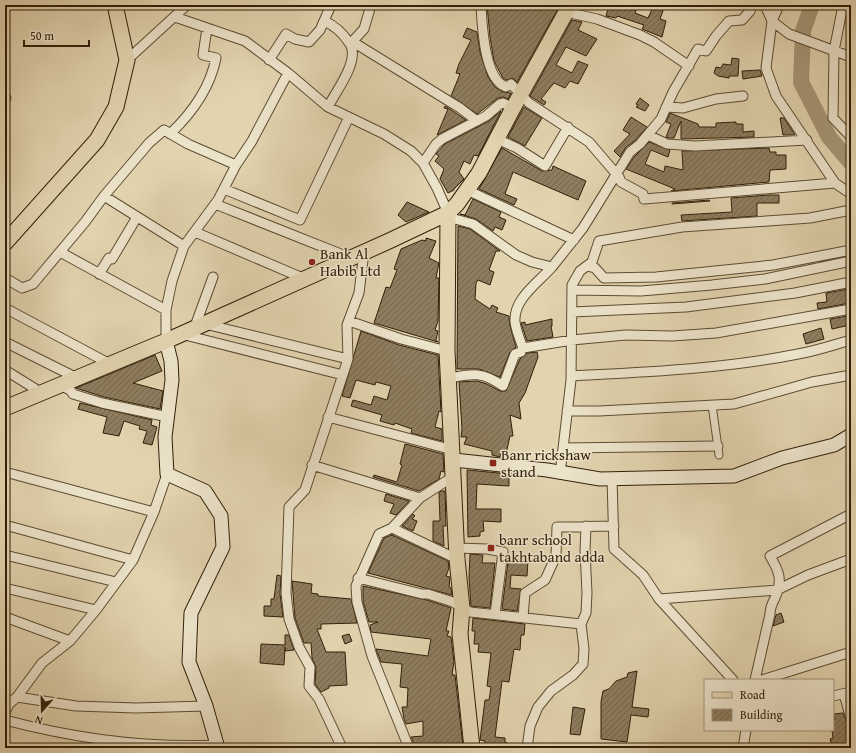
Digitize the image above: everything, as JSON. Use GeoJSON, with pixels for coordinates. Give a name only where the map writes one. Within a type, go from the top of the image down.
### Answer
{"type":"FeatureCollection","features":[{"type":"Feature","properties":{"kind":"main road"},"geometry":{"type":"LineString","coordinates":[[5,243],[96,140],[116,107],[127,60],[115,5]]}},
{"type":"Feature","properties":{"kind":"main road"},"geometry":{"type":"LineString","coordinates":[[6,407],[166,341],[448,213],[479,173],[568,8]]}},
{"type":"Feature","properties":{"kind":"main road"},"geometry":{"type":"LineString","coordinates":[[448,213],[447,351],[454,455],[457,553],[462,608],[460,634],[472,748]]}},
{"type":"Feature","properties":{"kind":"main road"},"geometry":{"type":"LineString","coordinates":[[166,341],[172,380],[165,437],[166,474],[205,491],[221,516],[223,548],[191,613],[189,662],[206,706],[218,746]]}},
{"type":"Feature","properties":{"kind":"main road"},"geometry":{"type":"LineString","coordinates":[[454,455],[600,480],[612,478],[734,476],[782,458],[834,445],[851,435]]}},
{"type":"Feature","properties":{"kind":"street"},"geometry":{"type":"LineString","coordinates":[[127,60],[187,5]]}},
{"type":"Feature","properties":{"kind":"street"},"geometry":{"type":"LineString","coordinates":[[270,60],[286,34],[295,40],[309,42],[320,30],[331,5]]}},
{"type":"Feature","properties":{"kind":"street"},"geometry":{"type":"LineString","coordinates":[[351,43],[364,29],[372,5]]}},
{"type":"Feature","properties":{"kind":"street"},"geometry":{"type":"LineString","coordinates":[[481,5],[482,41],[492,72],[501,86],[506,88],[511,84],[529,103],[589,142],[621,182],[643,194],[644,199],[835,183]]}},
{"type":"Feature","properties":{"kind":"street"},"geometry":{"type":"LineString","coordinates":[[523,348],[515,321],[518,307],[527,292],[552,267],[574,240],[630,152],[640,144],[661,119],[673,92],[698,49],[706,51],[716,36],[730,21],[742,20],[750,11],[752,5]]}},
{"type":"Feature","properties":{"kind":"street"},"geometry":{"type":"LineString","coordinates":[[765,5],[772,21],[789,34],[851,57]]}},
{"type":"Feature","properties":{"kind":"street"},"geometry":{"type":"LineString","coordinates":[[779,5],[772,21],[766,68],[776,96],[835,183],[851,194]]}},
{"type":"Feature","properties":{"kind":"street"},"geometry":{"type":"LineString","coordinates":[[843,5],[834,51],[833,118],[851,137]]}},
{"type":"Feature","properties":{"kind":"street"},"geometry":{"type":"LineString","coordinates":[[568,8],[640,35],[654,42],[689,66]]}},
{"type":"Feature","properties":{"kind":"street"},"geometry":{"type":"LineString","coordinates":[[175,17],[244,41],[288,73],[328,107],[384,134],[411,151],[423,162],[448,213],[455,219],[473,224],[516,255],[532,262],[552,267]]}},
{"type":"Feature","properties":{"kind":"street"},"geometry":{"type":"LineString","coordinates":[[324,21],[331,24],[344,34],[354,50],[352,62],[328,107]]}},
{"type":"Feature","properties":{"kind":"street"},"geometry":{"type":"LineString","coordinates":[[170,134],[192,111],[213,73],[216,58],[203,55],[206,28]]}},
{"type":"Feature","properties":{"kind":"street"},"geometry":{"type":"LineString","coordinates":[[351,43],[460,108],[477,121]]}},
{"type":"Feature","properties":{"kind":"street"},"geometry":{"type":"LineString","coordinates":[[166,341],[166,310],[172,281],[184,246],[215,204],[236,165],[252,141],[288,73]]}},
{"type":"Feature","properties":{"kind":"street"},"geometry":{"type":"LineString","coordinates":[[666,107],[683,108],[716,99],[743,96]]}},
{"type":"Feature","properties":{"kind":"street"},"geometry":{"type":"LineString","coordinates":[[423,162],[436,144],[442,139],[477,121],[500,104],[504,103],[513,108]]}},
{"type":"Feature","properties":{"kind":"street"},"geometry":{"type":"LineString","coordinates":[[224,189],[300,220],[349,117]]}},
{"type":"Feature","properties":{"kind":"street"},"geometry":{"type":"LineString","coordinates":[[497,139],[517,148],[546,166],[568,127]]}},
{"type":"Feature","properties":{"kind":"street"},"geometry":{"type":"LineString","coordinates":[[5,278],[22,288],[33,284],[149,143],[164,130],[188,144],[236,165]]}},
{"type":"Feature","properties":{"kind":"street"},"geometry":{"type":"LineString","coordinates":[[648,135],[667,144],[695,146],[806,140]]}},
{"type":"Feature","properties":{"kind":"street"},"geometry":{"type":"LineString","coordinates":[[467,190],[574,240]]}},
{"type":"Feature","properties":{"kind":"street"},"geometry":{"type":"LineString","coordinates":[[104,196],[184,246]]}},
{"type":"Feature","properties":{"kind":"street"},"geometry":{"type":"LineString","coordinates":[[215,204],[357,255],[359,293],[347,326],[348,359],[305,490],[289,507],[286,593],[289,619],[299,647],[310,667],[309,686],[319,699],[342,748]]}},
{"type":"Feature","properties":{"kind":"street"},"geometry":{"type":"LineString","coordinates":[[560,474],[571,376],[572,285],[580,271],[592,262],[599,241],[682,227],[810,218],[851,210]]}},
{"type":"Feature","properties":{"kind":"street"},"geometry":{"type":"LineString","coordinates":[[99,274],[109,258],[112,259],[137,217]]}},
{"type":"Feature","properties":{"kind":"street"},"geometry":{"type":"LineString","coordinates":[[195,232],[305,279]]}},
{"type":"Feature","properties":{"kind":"street"},"geometry":{"type":"LineString","coordinates":[[587,266],[595,268],[604,278],[656,277],[773,265],[851,250]]}},
{"type":"Feature","properties":{"kind":"street"},"geometry":{"type":"LineString","coordinates":[[60,252],[166,310]]}},
{"type":"Feature","properties":{"kind":"street"},"geometry":{"type":"LineString","coordinates":[[572,290],[641,291],[712,285],[765,279],[851,261]]}},
{"type":"Feature","properties":{"kind":"street"},"geometry":{"type":"LineString","coordinates":[[193,329],[213,277]]}},
{"type":"Feature","properties":{"kind":"street"},"geometry":{"type":"LineString","coordinates":[[572,312],[686,307],[795,293],[851,282]]}},
{"type":"Feature","properties":{"kind":"street"},"geometry":{"type":"LineString","coordinates":[[5,308],[110,364]]}},
{"type":"Feature","properties":{"kind":"street"},"geometry":{"type":"LineString","coordinates":[[450,378],[470,374],[484,375],[503,386],[515,354],[521,352],[523,348],[572,340],[626,335],[672,336],[716,333],[851,310]]}},
{"type":"Feature","properties":{"kind":"street"},"geometry":{"type":"LineString","coordinates":[[349,321],[401,339],[447,351]]}},
{"type":"Feature","properties":{"kind":"street"},"geometry":{"type":"LineString","coordinates":[[193,329],[348,359]]}},
{"type":"Feature","properties":{"kind":"street"},"geometry":{"type":"LineString","coordinates":[[193,329],[343,375]]}},
{"type":"Feature","properties":{"kind":"street"},"geometry":{"type":"LineString","coordinates":[[571,376],[662,372],[731,365],[799,354],[851,340]]}},
{"type":"Feature","properties":{"kind":"street"},"geometry":{"type":"LineString","coordinates":[[5,342],[76,378]]}},
{"type":"Feature","properties":{"kind":"street"},"geometry":{"type":"LineString","coordinates":[[5,370],[42,393]]}},
{"type":"Feature","properties":{"kind":"street"},"geometry":{"type":"LineString","coordinates":[[567,411],[599,411],[734,404],[812,382],[851,375]]}},
{"type":"Feature","properties":{"kind":"street"},"geometry":{"type":"LineString","coordinates":[[59,386],[70,390],[73,394],[102,403],[168,417]]}},
{"type":"Feature","properties":{"kind":"street"},"geometry":{"type":"LineString","coordinates":[[563,448],[718,451],[712,405]]}},
{"type":"Feature","properties":{"kind":"street"},"geometry":{"type":"LineString","coordinates":[[328,417],[454,455]]}},
{"type":"Feature","properties":{"kind":"street"},"geometry":{"type":"LineString","coordinates":[[312,465],[420,498]]}},
{"type":"Feature","properties":{"kind":"street"},"geometry":{"type":"LineString","coordinates":[[5,472],[154,512]]}},
{"type":"Feature","properties":{"kind":"street"},"geometry":{"type":"LineString","coordinates":[[6,706],[17,697],[42,662],[70,641],[96,610],[133,560],[154,512],[166,474]]}},
{"type":"Feature","properties":{"kind":"street"},"geometry":{"type":"LineString","coordinates":[[409,748],[372,656],[357,602],[356,586],[358,578],[380,534],[392,528],[420,498],[454,476]]}},
{"type":"Feature","properties":{"kind":"street"},"geometry":{"type":"LineString","coordinates":[[612,478],[614,549],[643,575],[660,599],[732,679]]}},
{"type":"Feature","properties":{"kind":"street"},"geometry":{"type":"LineString","coordinates":[[755,679],[770,614],[770,606],[777,590],[779,572],[770,556],[851,514]]}},
{"type":"Feature","properties":{"kind":"street"},"geometry":{"type":"LineString","coordinates":[[5,525],[133,560]]}},
{"type":"Feature","properties":{"kind":"street"},"geometry":{"type":"LineString","coordinates":[[527,748],[530,726],[538,707],[551,691],[573,675],[583,664],[584,649],[581,624],[586,613],[586,526]]}},
{"type":"Feature","properties":{"kind":"street"},"geometry":{"type":"LineString","coordinates":[[523,617],[525,593],[545,580],[556,556],[557,527],[614,526]]}},
{"type":"Feature","properties":{"kind":"street"},"geometry":{"type":"LineString","coordinates":[[392,528],[457,553],[487,549],[503,552],[495,614]]}},
{"type":"Feature","properties":{"kind":"street"},"geometry":{"type":"LineString","coordinates":[[5,554],[116,582]]}},
{"type":"Feature","properties":{"kind":"street"},"geometry":{"type":"LineString","coordinates":[[660,599],[777,590],[808,575],[851,559]]}},
{"type":"Feature","properties":{"kind":"street"},"geometry":{"type":"LineString","coordinates":[[358,578],[422,594],[428,594],[453,602],[470,612],[581,624]]}},
{"type":"Feature","properties":{"kind":"street"},"geometry":{"type":"LineString","coordinates":[[5,588],[96,610]]}},
{"type":"Feature","properties":{"kind":"street"},"geometry":{"type":"LineString","coordinates":[[5,618],[70,641]]}},
{"type":"Feature","properties":{"kind":"street"},"geometry":{"type":"LineString","coordinates":[[765,679],[851,652]]}},
{"type":"Feature","properties":{"kind":"street"},"geometry":{"type":"LineString","coordinates":[[834,696],[847,693],[851,719]]}},
{"type":"Feature","properties":{"kind":"street"},"geometry":{"type":"LineString","coordinates":[[17,697],[84,706],[136,708],[206,706]]}},
{"type":"Feature","properties":{"kind":"street"},"geometry":{"type":"LineString","coordinates":[[5,720],[38,729],[109,740],[186,746],[218,746]]}},
{"type":"Feature","properties":{"kind":"street"},"geometry":{"type":"LineString","coordinates":[[743,748],[746,731]]}},
{"type":"Feature","properties":{"kind":"building"},"geometry":{"type":"Polygon","coordinates":[[[487,5],[560,5],[517,82],[513,78],[506,80],[503,78],[494,61],[487,5]]]}},
{"type":"Feature","properties":{"kind":"building"},"geometry":{"type":"Polygon","coordinates":[[[609,5],[638,5],[635,13],[648,18],[654,5],[665,5],[660,19],[666,21],[662,37],[642,29],[644,25],[617,16],[616,18],[606,16],[609,5]]]}},
{"type":"Feature","properties":{"kind":"building"},"geometry":{"type":"Polygon","coordinates":[[[572,20],[582,22],[578,30],[597,39],[586,56],[566,47],[556,65],[572,73],[578,61],[588,65],[578,84],[570,81],[565,88],[554,83],[541,99],[546,102],[544,105],[530,96],[572,20]]]}},
{"type":"Feature","properties":{"kind":"building"},"geometry":{"type":"Polygon","coordinates":[[[467,28],[477,32],[480,52],[488,77],[495,87],[503,92],[511,93],[508,99],[503,97],[498,98],[477,114],[451,96],[460,74],[456,73],[459,64],[471,40],[463,37],[467,28]]]}},
{"type":"Feature","properties":{"kind":"building"},"geometry":{"type":"Polygon","coordinates":[[[732,58],[739,59],[738,76],[729,76],[729,78],[718,76],[714,73],[716,67],[721,68],[723,64],[731,65],[732,58]]]}},
{"type":"Feature","properties":{"kind":"building"},"geometry":{"type":"Polygon","coordinates":[[[760,70],[762,76],[743,79],[742,71],[760,70]]]}},
{"type":"Feature","properties":{"kind":"building"},"geometry":{"type":"Polygon","coordinates":[[[640,98],[649,105],[645,111],[636,107],[638,105],[636,104],[640,98]]]}},
{"type":"Feature","properties":{"kind":"building"},"geometry":{"type":"Polygon","coordinates":[[[445,106],[466,120],[437,135],[448,109],[444,108],[445,106]]]}},
{"type":"Feature","properties":{"kind":"building"},"geometry":{"type":"Polygon","coordinates":[[[524,107],[542,118],[525,146],[508,137],[524,107]]]}},
{"type":"Feature","properties":{"kind":"building"},"geometry":{"type":"Polygon","coordinates":[[[501,111],[478,156],[474,155],[470,164],[464,161],[459,172],[464,179],[454,190],[448,193],[440,179],[444,169],[435,161],[439,156],[436,154],[445,144],[489,121],[501,111]]]}},
{"type":"Feature","properties":{"kind":"building"},"geometry":{"type":"Polygon","coordinates":[[[670,113],[698,124],[699,127],[716,127],[716,123],[736,122],[736,124],[743,124],[743,132],[754,131],[754,137],[681,139],[681,121],[674,138],[669,138],[666,137],[671,124],[666,122],[670,113]]]}},
{"type":"Feature","properties":{"kind":"building"},"geometry":{"type":"Polygon","coordinates":[[[631,117],[647,127],[636,140],[626,147],[620,157],[614,151],[630,134],[623,130],[631,117]]]}},
{"type":"Feature","properties":{"kind":"building"},"geometry":{"type":"Polygon","coordinates":[[[780,118],[784,118],[795,135],[783,135],[780,118]]]}},
{"type":"Feature","properties":{"kind":"building"},"geometry":{"type":"Polygon","coordinates":[[[649,142],[670,150],[668,157],[651,150],[645,164],[664,172],[665,166],[683,170],[682,151],[769,148],[770,152],[776,152],[776,155],[786,155],[786,169],[770,170],[769,182],[671,191],[675,189],[626,169],[635,156],[649,142]]]}},
{"type":"Feature","properties":{"kind":"building"},"geometry":{"type":"Polygon","coordinates":[[[502,148],[542,171],[552,170],[553,166],[586,181],[578,200],[513,172],[505,194],[517,199],[514,205],[479,189],[502,148]]]}},
{"type":"Feature","properties":{"kind":"building"},"geometry":{"type":"Polygon","coordinates":[[[779,195],[779,203],[757,203],[757,216],[682,221],[681,215],[732,212],[731,198],[779,195]]]}},
{"type":"Feature","properties":{"kind":"building"},"geometry":{"type":"Polygon","coordinates":[[[473,199],[501,212],[499,217],[506,220],[502,230],[495,227],[493,231],[476,219],[460,214],[465,215],[473,199]]]}},
{"type":"Feature","properties":{"kind":"building"},"geometry":{"type":"Polygon","coordinates":[[[710,201],[672,204],[672,203],[710,201]]]}},
{"type":"Feature","properties":{"kind":"building"},"geometry":{"type":"Polygon","coordinates":[[[407,202],[429,212],[406,222],[398,215],[407,202]]]}},
{"type":"Feature","properties":{"kind":"building"},"geometry":{"type":"Polygon","coordinates":[[[458,226],[470,229],[500,251],[496,251],[489,270],[494,272],[490,285],[478,280],[476,283],[475,299],[490,309],[492,305],[498,308],[496,312],[509,316],[510,326],[516,347],[510,352],[500,377],[479,369],[457,369],[458,226]]]}},
{"type":"Feature","properties":{"kind":"building"},"geometry":{"type":"Polygon","coordinates":[[[426,238],[436,241],[429,258],[439,263],[436,278],[439,278],[438,321],[435,330],[438,331],[436,340],[438,342],[374,323],[386,287],[390,288],[397,270],[394,269],[401,249],[422,240],[426,241],[426,238]]]}},
{"type":"Feature","properties":{"kind":"building"},"geometry":{"type":"Polygon","coordinates":[[[849,289],[850,303],[818,309],[817,303],[827,302],[826,293],[849,289]]]}},
{"type":"Feature","properties":{"kind":"building"},"geometry":{"type":"Polygon","coordinates":[[[848,316],[850,325],[832,329],[830,319],[848,316]]]}},
{"type":"Feature","properties":{"kind":"building"},"geometry":{"type":"Polygon","coordinates":[[[552,319],[551,326],[553,337],[527,341],[521,323],[525,322],[525,325],[552,319]]]}},
{"type":"Feature","properties":{"kind":"building"},"geometry":{"type":"Polygon","coordinates":[[[821,328],[824,339],[806,344],[803,334],[821,328]]]}},
{"type":"Feature","properties":{"kind":"building"},"geometry":{"type":"Polygon","coordinates":[[[361,331],[399,345],[438,355],[441,412],[439,411],[435,427],[442,429],[442,441],[411,433],[412,429],[395,423],[394,425],[380,421],[382,415],[351,406],[353,400],[371,405],[374,396],[387,400],[391,386],[376,382],[375,385],[356,380],[350,398],[342,396],[361,331]]]}},
{"type":"Feature","properties":{"kind":"building"},"geometry":{"type":"Polygon","coordinates":[[[537,352],[538,357],[525,393],[519,403],[521,419],[510,415],[513,436],[510,436],[506,454],[501,453],[500,457],[492,455],[492,451],[464,444],[467,437],[461,437],[462,429],[459,382],[477,381],[487,384],[500,391],[506,391],[520,359],[527,353],[537,352]]]}},
{"type":"Feature","properties":{"kind":"building"},"geometry":{"type":"Polygon","coordinates":[[[155,355],[162,371],[133,383],[163,391],[160,409],[104,397],[76,388],[155,355]]]}},
{"type":"Feature","properties":{"kind":"building"},"geometry":{"type":"Polygon","coordinates":[[[80,403],[152,420],[151,425],[157,427],[152,445],[143,443],[147,431],[139,429],[140,426],[124,421],[119,436],[103,433],[107,417],[78,409],[80,403]]]}},
{"type":"Feature","properties":{"kind":"building"},"geometry":{"type":"Polygon","coordinates":[[[405,444],[443,454],[444,472],[441,471],[439,479],[419,491],[373,477],[374,475],[397,482],[402,465],[400,464],[405,444]]]}},
{"type":"Feature","properties":{"kind":"building"},"geometry":{"type":"Polygon","coordinates":[[[467,470],[509,474],[509,486],[477,484],[476,509],[501,509],[501,522],[483,521],[484,531],[480,532],[480,536],[468,537],[467,470]]]}},
{"type":"Feature","properties":{"kind":"building"},"geometry":{"type":"Polygon","coordinates":[[[441,491],[445,491],[446,526],[443,526],[444,546],[433,541],[433,521],[440,521],[439,493],[441,491]]]}},
{"type":"Feature","properties":{"kind":"building"},"geometry":{"type":"Polygon","coordinates":[[[386,494],[409,501],[396,515],[390,513],[394,504],[384,501],[386,494]]]}},
{"type":"Feature","properties":{"kind":"building"},"geometry":{"type":"Polygon","coordinates":[[[413,514],[415,516],[412,519],[417,521],[413,531],[402,526],[413,514]]]}},
{"type":"Feature","properties":{"kind":"building"},"geometry":{"type":"Polygon","coordinates":[[[392,535],[448,561],[449,568],[446,576],[450,577],[449,587],[451,588],[452,595],[368,573],[384,538],[392,535]]]}},
{"type":"Feature","properties":{"kind":"building"},"geometry":{"type":"Polygon","coordinates":[[[470,554],[483,555],[482,563],[495,563],[490,608],[471,606],[469,578],[470,554]]]}},
{"type":"Feature","properties":{"kind":"building"},"geometry":{"type":"Polygon","coordinates":[[[511,559],[528,560],[527,576],[511,575],[510,588],[521,589],[517,611],[502,609],[508,562],[511,562],[511,559]]]}},
{"type":"Feature","properties":{"kind":"building"},"geometry":{"type":"Polygon","coordinates":[[[277,575],[281,576],[280,594],[283,617],[264,616],[264,606],[271,606],[271,599],[274,599],[277,575]]]}},
{"type":"Feature","properties":{"kind":"building"},"geometry":{"type":"Polygon","coordinates":[[[292,581],[312,584],[311,593],[318,594],[318,596],[351,599],[357,623],[321,624],[321,629],[317,629],[326,652],[345,652],[347,685],[329,686],[329,688],[321,692],[315,684],[316,667],[312,658],[311,643],[304,643],[295,618],[292,581]]]}},
{"type":"Feature","properties":{"kind":"building"},"geometry":{"type":"Polygon","coordinates":[[[363,586],[427,600],[451,608],[446,631],[449,631],[447,636],[451,637],[454,662],[452,675],[455,675],[463,746],[456,746],[456,744],[415,746],[411,737],[423,736],[423,721],[406,724],[404,719],[402,707],[407,707],[408,688],[400,687],[402,664],[381,662],[376,649],[428,656],[431,639],[371,632],[370,625],[378,622],[369,622],[363,601],[363,586]]]}},
{"type":"Feature","properties":{"kind":"building"},"geometry":{"type":"Polygon","coordinates":[[[781,613],[784,622],[773,626],[776,615],[781,613]]]}},
{"type":"Feature","properties":{"kind":"building"},"geometry":{"type":"Polygon","coordinates":[[[473,618],[525,624],[524,635],[521,635],[520,650],[514,649],[509,682],[502,681],[495,737],[505,738],[505,742],[518,748],[484,748],[485,741],[480,740],[485,700],[489,700],[491,687],[487,686],[491,653],[478,652],[479,644],[474,644],[475,631],[472,631],[473,618]]]}},
{"type":"Feature","properties":{"kind":"building"},"geometry":{"type":"Polygon","coordinates":[[[349,634],[352,641],[345,644],[342,636],[349,634]]]}},
{"type":"Feature","properties":{"kind":"building"},"geometry":{"type":"Polygon","coordinates":[[[285,635],[289,635],[294,650],[285,651],[285,647],[284,665],[260,663],[261,644],[285,645],[285,635]]]}},
{"type":"Feature","properties":{"kind":"building"},"geometry":{"type":"Polygon","coordinates":[[[637,671],[632,707],[649,709],[648,717],[631,715],[627,742],[601,739],[601,702],[603,691],[609,689],[616,681],[627,677],[628,673],[637,671]]]}},
{"type":"Feature","properties":{"kind":"building"},"geometry":{"type":"Polygon","coordinates":[[[573,707],[585,709],[580,735],[570,734],[573,707]]]}},
{"type":"Feature","properties":{"kind":"building"},"geometry":{"type":"Polygon","coordinates":[[[843,713],[847,723],[851,725],[851,728],[849,729],[851,748],[833,748],[830,739],[833,738],[832,731],[834,731],[835,720],[834,714],[843,713]]]}},
{"type":"Feature","properties":{"kind":"waterway"},"geometry":{"type":"LineString","coordinates":[[812,5],[803,31],[801,82],[829,137],[851,163]]}},
{"type":"Feature","properties":{"kind":"place","name":"Bank Al Habib Ltd"},"geometry":{"type":"Point","coordinates":[312,262]}},
{"type":"Feature","properties":{"kind":"place","name":"Banr rickshaw stand"},"geometry":{"type":"Point","coordinates":[493,463]}},
{"type":"Feature","properties":{"kind":"place","name":"banr school takhtaband adda"},"geometry":{"type":"Point","coordinates":[491,548]}}]}
